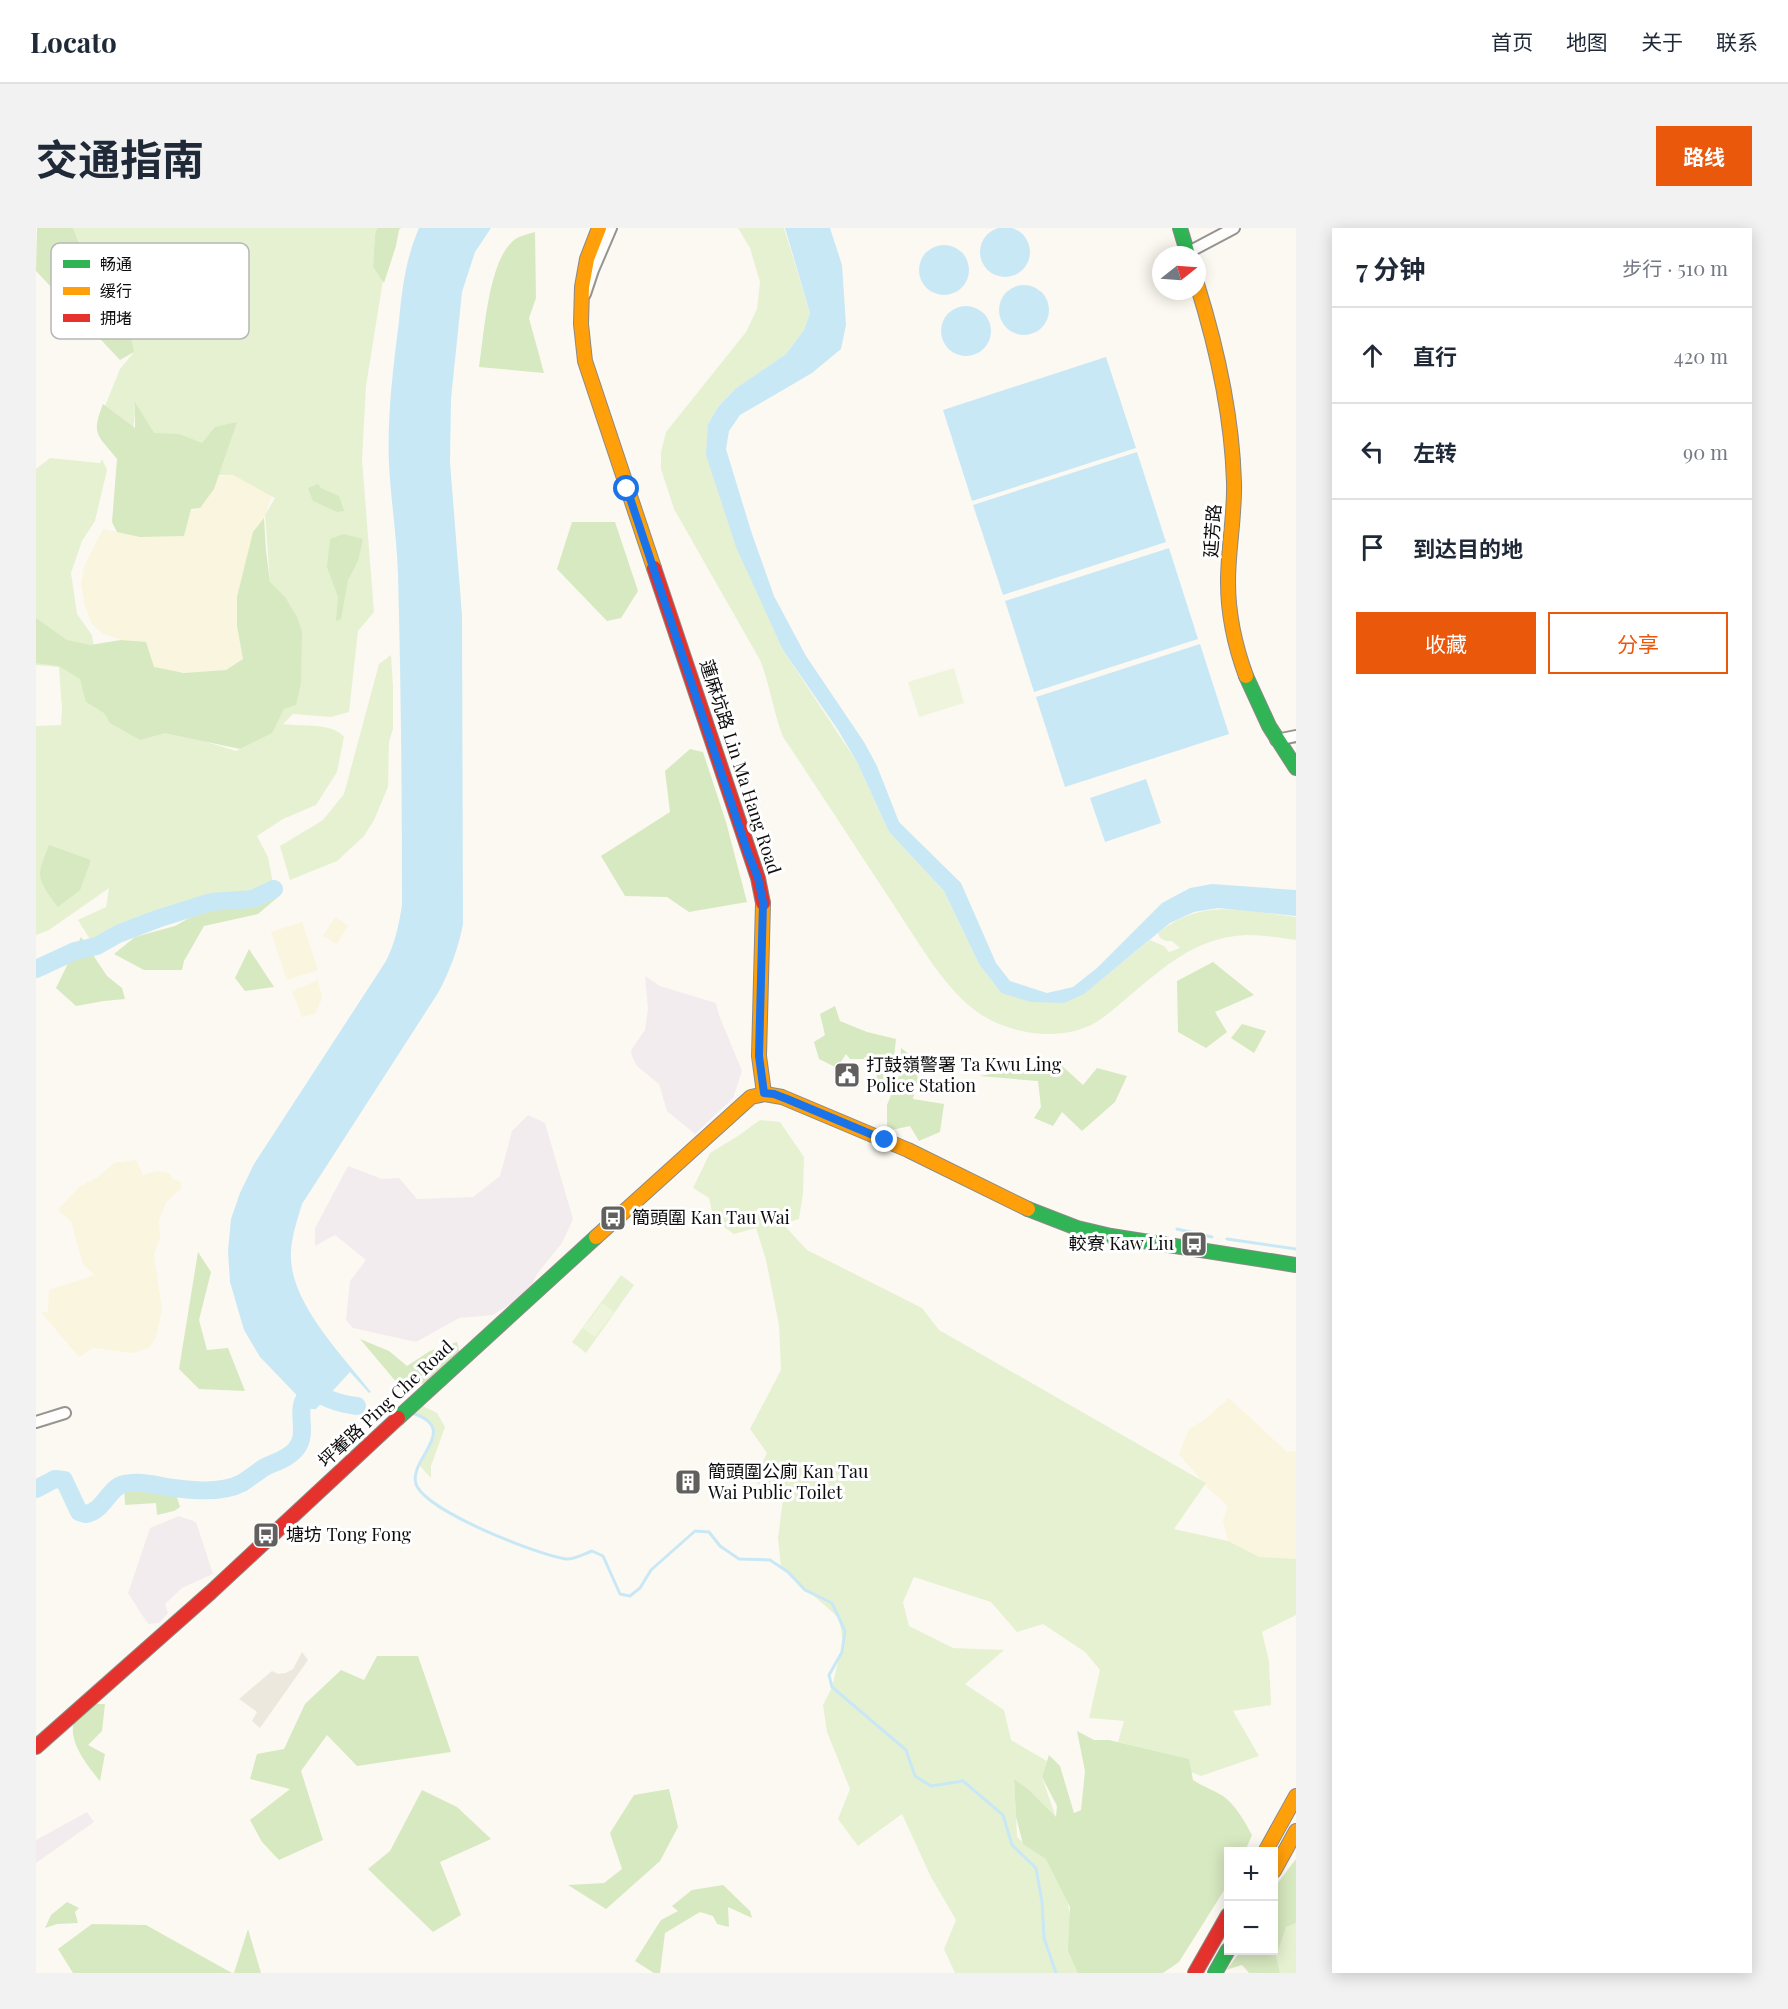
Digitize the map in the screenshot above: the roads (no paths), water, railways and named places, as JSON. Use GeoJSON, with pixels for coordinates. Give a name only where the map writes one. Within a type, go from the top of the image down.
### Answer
{"type":"FeatureCollection","features":[{"type":"Feature","properties":{"kind":"main road","name":"蓮麻坑路 Lin Ma Hang Road"},"geometry":{"type":"LineString","coordinates":[[599,228],[586,263],[582,300],[581,327],[585,361],[761,889],[763,917],[759,1056],[764,1093]]}},
{"type":"Feature","properties":{"kind":"main road"},"geometry":{"type":"LineString","coordinates":[[1180,228],[1186,246]]}},
{"type":"Feature","properties":{"kind":"main road","name":"延芳路"},"geometry":{"type":"LineString","coordinates":[[1202,300],[1221,372],[1231,437],[1234,500],[1228,584],[1234,638],[1251,691],[1276,740],[1296,768]]}},
{"type":"Feature","properties":{"kind":"main road"},"geometry":{"type":"LineString","coordinates":[[764,1093],[787,1099],[893,1143],[1034,1212],[1077,1228],[1119,1238],[1296,1265]]}},
{"type":"Feature","properties":{"kind":"main road","name":"坪輋路 Ping Che Road"},"geometry":{"type":"LineString","coordinates":[[36,1747],[220,1584],[422,1395],[742,1104],[751,1096],[764,1093]]}},
{"type":"Feature","properties":{"kind":"main road"},"geometry":{"type":"LineString","coordinates":[[1267,1847],[1296,1796]]}},
{"type":"Feature","properties":{"kind":"main road"},"geometry":{"type":"LineString","coordinates":[[1278,1863],[1296,1831]]}},
{"type":"Feature","properties":{"kind":"main road"},"geometry":{"type":"LineString","coordinates":[[1195,1973],[1224,1922]]}},
{"type":"Feature","properties":{"kind":"main road"},"geometry":{"type":"LineString","coordinates":[[1215,1973],[1225,1955]]}},
{"type":"Feature","properties":{"kind":"street","name":"蓮麻坑路 Lin Ma Hang Road"},"geometry":{"type":"LineString","coordinates":[[582,300],[611,228]]}},
{"type":"Feature","properties":{"kind":"street"},"geometry":{"type":"LineString","coordinates":[[1202,246],[1234,228]]}},
{"type":"Feature","properties":{"kind":"street"},"geometry":{"type":"LineString","coordinates":[[1276,740],[1296,736]]}},
{"type":"Feature","properties":{"kind":"street"},"geometry":{"type":"LineString","coordinates":[[36,1422],[65,1413]]}},
{"type":"Feature","properties":{"kind":"water"},"geometry":{"type":"Polygon","coordinates":[[[1000,227],[1010,227],[1023,234],[1030,247],[1030,257],[1023,270],[1010,277],[1000,277],[991,273],[984,266],[980,257],[980,247],[984,238],[991,231],[1000,227]]]}},
{"type":"Feature","properties":{"kind":"water"},"geometry":{"type":"Polygon","coordinates":[[[419,228],[491,228],[475,252],[462,292],[451,399],[450,462],[462,615],[463,924],[453,960],[438,993],[302,1204],[294,1231],[291,1259],[300,1295],[321,1330],[371,1392],[369,1393],[350,1372],[316,1409],[310,1409],[260,1357],[244,1330],[230,1282],[228,1251],[231,1219],[254,1164],[386,961],[400,920],[402,864],[399,615],[389,465],[389,429],[403,285],[419,228]]]}},
{"type":"Feature","properties":{"kind":"water"},"geometry":{"type":"Polygon","coordinates":[[[785,228],[830,228],[842,265],[846,325],[841,349],[812,373],[740,415],[729,431],[726,449],[774,596],[806,656],[864,742],[877,766],[899,822],[961,883],[996,963],[1010,981],[1047,993],[1073,987],[1097,968],[1162,903],[1190,888],[1212,884],[1296,890],[1296,916],[1218,908],[1194,912],[1170,923],[1084,994],[1064,1003],[1031,1002],[1001,993],[979,964],[944,891],[889,832],[857,762],[783,650],[736,547],[706,455],[708,424],[718,407],[735,389],[786,354],[804,330],[810,313],[785,228]]]}},
{"type":"Feature","properties":{"kind":"water"},"geometry":{"type":"Polygon","coordinates":[[[949,245],[962,252],[968,260],[968,280],[962,288],[954,294],[939,295],[926,288],[920,280],[919,265],[926,252],[934,246],[949,245]]]}},
{"type":"Feature","properties":{"kind":"water"},"geometry":{"type":"Polygon","coordinates":[[[1029,285],[1042,292],[1048,300],[1048,320],[1042,328],[1034,334],[1019,335],[1006,328],[1000,320],[999,305],[1006,292],[1014,286],[1029,285]]]}},
{"type":"Feature","properties":{"kind":"water"},"geometry":{"type":"Polygon","coordinates":[[[961,306],[971,306],[984,313],[991,326],[991,336],[984,349],[971,356],[961,356],[952,352],[945,345],[941,336],[941,326],[945,317],[952,310],[961,306]]]}},
{"type":"Feature","properties":{"kind":"water"},"geometry":{"type":"Polygon","coordinates":[[[1106,357],[1136,448],[972,501],[943,410],[1106,357]]]}},
{"type":"Feature","properties":{"kind":"water"},"geometry":{"type":"Polygon","coordinates":[[[1137,452],[1166,542],[1003,595],[973,505],[1137,452]]]}},
{"type":"Feature","properties":{"kind":"water"},"geometry":{"type":"Polygon","coordinates":[[[1169,548],[1198,639],[1034,692],[1005,601],[1169,548]]]}},
{"type":"Feature","properties":{"kind":"water"},"geometry":{"type":"Polygon","coordinates":[[[1200,644],[1229,734],[1065,787],[1036,697],[1200,644]]]}},
{"type":"Feature","properties":{"kind":"water"},"geometry":{"type":"Polygon","coordinates":[[[1146,779],[1161,823],[1105,842],[1090,798],[1146,779]]]}},
{"type":"Feature","properties":{"kind":"waterway"},"geometry":{"type":"LineString","coordinates":[[36,969],[75,951],[97,946],[118,934],[157,919],[211,902],[253,899],[274,889]]}},
{"type":"Feature","properties":{"kind":"waterway"},"geometry":{"type":"LineString","coordinates":[[1177,1229],[1212,1237]]}},
{"type":"Feature","properties":{"kind":"waterway"},"geometry":{"type":"LineString","coordinates":[[1227,1239],[1296,1249]]}},
{"type":"Feature","properties":{"kind":"waterway"},"geometry":{"type":"LineString","coordinates":[[307,1385],[331,1400],[357,1406]]}},
{"type":"Feature","properties":{"kind":"waterway"},"geometry":{"type":"LineString","coordinates":[[36,1489],[55,1479],[64,1480],[79,1512],[86,1514],[92,1512],[114,1490],[124,1484],[143,1483],[200,1490],[218,1490],[234,1486],[285,1458],[296,1449],[301,1439],[301,1410],[311,1389]]}},
{"type":"Feature","properties":{"kind":"waterway"},"geometry":{"type":"LineString","coordinates":[[412,1413],[426,1420],[433,1427],[430,1445],[416,1474],[416,1484],[424,1495],[460,1519],[509,1541],[552,1556],[569,1559],[592,1551],[603,1556],[620,1594],[630,1596],[640,1588],[651,1570],[695,1531],[709,1532],[720,1546],[739,1559],[770,1560],[788,1572],[805,1590],[832,1603],[845,1631],[842,1652],[829,1675],[832,1687],[906,1750],[915,1776],[931,1786],[963,1781],[1003,1815],[1012,1845],[1036,1868],[1042,1902],[1044,1938],[1056,1973]]}},
{"type":"Feature","properties":{"kind":"place","name":"打鼓嶺警署 Ta Kwu Ling Police Station"},"geometry":{"type":"Point","coordinates":[847,1075]}},
{"type":"Feature","properties":{"kind":"place","name":"簡頭圍 Kan Tau Wai"},"geometry":{"type":"Point","coordinates":[613,1218]}},
{"type":"Feature","properties":{"kind":"place","name":"較寮 Kaw Liu"},"geometry":{"type":"Point","coordinates":[1194,1244]}},
{"type":"Feature","properties":{"kind":"place","name":"簡頭圍公廁 Kan Tau Wai Public Toilet"},"geometry":{"type":"Point","coordinates":[688,1482]}},
{"type":"Feature","properties":{"kind":"place","name":"塘坊 Tong Fong"},"geometry":{"type":"Point","coordinates":[266,1535]}}]}
